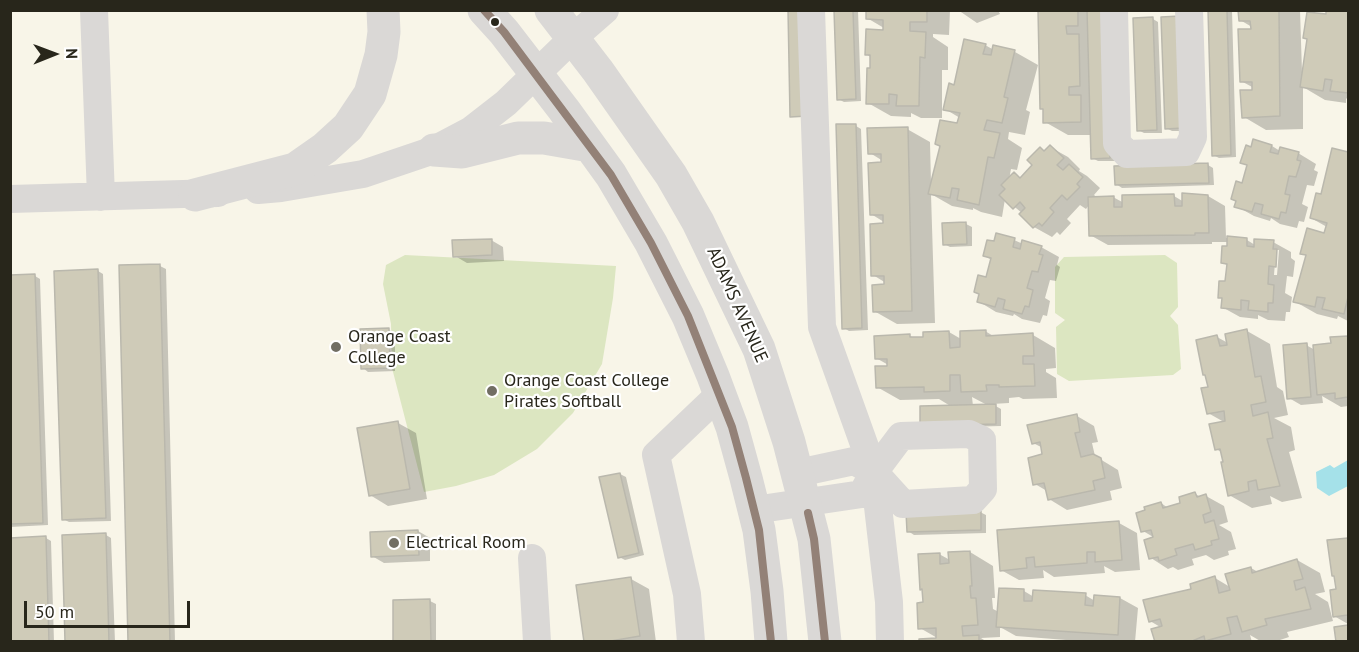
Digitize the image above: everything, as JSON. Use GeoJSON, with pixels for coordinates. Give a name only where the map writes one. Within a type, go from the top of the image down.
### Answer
{"type":"FeatureCollection","features":[{"type":"Feature","properties":{"kind":"main road"},"geometry":{"type":"LineString","coordinates":[[195,195],[295,169],[325,148],[348,127],[370,94],[381,55],[384,32],[383,10]]}},
{"type":"Feature","properties":{"kind":"main road"},"geometry":{"type":"LineString","coordinates":[[484,10],[537,74],[611,175],[651,243],[688,316],[732,427],[754,510],[767,591],[771,642]]}},
{"type":"Feature","properties":{"kind":"main road","name":"ADAMS AVENUE"},"geometry":{"type":"LineString","coordinates":[[551,10],[671,175],[698,222],[759,349],[802,488],[814,539],[825,642]]}},
{"type":"Feature","properties":{"kind":"main road"},"geometry":{"type":"LineString","coordinates":[[434,150],[462,152],[518,138],[544,138],[590,146]]}},
{"type":"Feature","properties":{"kind":"street"},"geometry":{"type":"LineString","coordinates":[[94,10],[101,196]]}},
{"type":"Feature","properties":{"kind":"street"},"geometry":{"type":"LineString","coordinates":[[10,199],[195,195],[281,189],[363,174],[434,150],[470,131],[506,103],[605,10]]}},
{"type":"Feature","properties":{"kind":"street"},"geometry":{"type":"LineString","coordinates":[[811,10],[822,327],[874,472],[889,602],[890,642]]}},
{"type":"Feature","properties":{"kind":"street"},"geometry":{"type":"LineString","coordinates":[[1114,10],[1117,143],[1127,154],[1186,152],[1193,137],[1189,10]]}},
{"type":"Feature","properties":{"kind":"street"},"geometry":{"type":"LineString","coordinates":[[691,642],[687,594],[656,455],[720,394]]}},
{"type":"Feature","properties":{"kind":"street"},"geometry":{"type":"LineString","coordinates":[[754,510],[802,488],[861,494],[874,472]]}},
{"type":"Feature","properties":{"kind":"street"},"geometry":{"type":"LineString","coordinates":[[532,558],[537,642]]}},
{"type":"Feature","properties":{"kind":"green space","name":"Orange Coast College Pirates Softball"},"geometry":{"type":"Polygon","coordinates":[[[405,255],[616,266],[602,364],[573,413],[537,449],[494,475],[424,492],[392,368],[391,324],[383,284],[386,265],[405,255]]]}},
{"type":"Feature","properties":{"kind":"green space"},"geometry":{"type":"Polygon","coordinates":[[[1165,255],[1177,263],[1178,307],[1170,316],[1178,325],[1181,369],[1173,375],[1069,381],[1057,374],[1056,327],[1065,320],[1055,313],[1055,267],[1064,257],[1165,255]]]}},
{"type":"Feature","properties":{"kind":"water"},"geometry":{"type":"Polygon","coordinates":[[[1348,460],[1348,486],[1329,496],[1317,488],[1316,472],[1330,465],[1334,468],[1348,460]]]}},
{"type":"Feature","properties":{"kind":"building"},"geometry":{"type":"Polygon","coordinates":[[[788,10],[806,10],[808,116],[790,117],[788,10]]]}},
{"type":"Feature","properties":{"kind":"building"},"geometry":{"type":"Polygon","coordinates":[[[834,10],[853,10],[856,99],[837,100],[834,10]]]}},
{"type":"Feature","properties":{"kind":"building"},"geometry":{"type":"Polygon","coordinates":[[[866,10],[927,10],[927,22],[910,22],[910,31],[926,32],[925,58],[920,57],[919,106],[896,106],[897,95],[889,94],[889,104],[866,104],[867,68],[870,68],[870,55],[865,55],[866,29],[883,30],[883,20],[866,19],[866,10]]]}},
{"type":"Feature","properties":{"kind":"building"},"geometry":{"type":"Polygon","coordinates":[[[1038,10],[1078,10],[1078,26],[1066,26],[1067,34],[1079,34],[1080,86],[1069,87],[1069,95],[1081,95],[1081,122],[1043,123],[1043,109],[1040,109],[1038,10]]]}},
{"type":"Feature","properties":{"kind":"building"},"geometry":{"type":"Polygon","coordinates":[[[1087,10],[1105,10],[1110,158],[1091,159],[1087,10]]]}},
{"type":"Feature","properties":{"kind":"building"},"geometry":{"type":"Polygon","coordinates":[[[1208,10],[1227,10],[1231,155],[1212,156],[1208,10]]]}},
{"type":"Feature","properties":{"kind":"building"},"geometry":{"type":"Polygon","coordinates":[[[1238,10],[1279,10],[1280,116],[1242,118],[1240,90],[1252,90],[1252,82],[1240,82],[1238,29],[1251,29],[1250,21],[1239,21],[1238,10]]]}},
{"type":"Feature","properties":{"kind":"building"},"geometry":{"type":"Polygon","coordinates":[[[1326,10],[1348,10],[1348,93],[1330,91],[1332,80],[1325,79],[1323,91],[1300,87],[1307,39],[1303,38],[1307,12],[1326,14],[1326,10]]]}},
{"type":"Feature","properties":{"kind":"building"},"geometry":{"type":"Polygon","coordinates":[[[1180,16],[1184,128],[1165,129],[1161,17],[1180,16]]]}},
{"type":"Feature","properties":{"kind":"building"},"geometry":{"type":"Polygon","coordinates":[[[1153,17],[1157,130],[1137,131],[1133,18],[1153,17]]]}},
{"type":"Feature","properties":{"kind":"building"},"geometry":{"type":"Polygon","coordinates":[[[964,39],[986,44],[983,54],[991,55],[993,45],[1015,50],[1004,97],[1008,98],[1002,123],[987,120],[984,130],[1000,133],[994,158],[988,157],[979,205],[957,200],[959,189],[952,188],[950,198],[928,194],[940,146],[935,144],[940,120],[957,123],[960,113],[943,110],[949,83],[954,85],[964,39]]]}},
{"type":"Feature","properties":{"kind":"building"},"geometry":{"type":"Polygon","coordinates":[[[836,124],[856,124],[862,328],[842,329],[836,124]]]}},
{"type":"Feature","properties":{"kind":"building"},"geometry":{"type":"Polygon","coordinates":[[[908,127],[912,311],[873,312],[872,285],[884,284],[884,276],[871,276],[870,224],[883,223],[883,215],[870,215],[868,163],[881,162],[881,154],[868,154],[867,128],[908,127]]]}},
{"type":"Feature","properties":{"kind":"building"},"geometry":{"type":"Polygon","coordinates":[[[1253,139],[1272,145],[1270,152],[1278,154],[1280,147],[1299,152],[1297,160],[1301,161],[1296,177],[1289,176],[1285,194],[1290,195],[1286,213],[1281,212],[1279,219],[1261,214],[1263,205],[1255,203],[1252,212],[1234,207],[1236,201],[1231,199],[1236,181],[1242,183],[1247,165],[1240,163],[1246,145],[1251,147],[1253,139]]]}},
{"type":"Feature","properties":{"kind":"building"},"geometry":{"type":"Polygon","coordinates":[[[1050,145],[1064,158],[1057,165],[1063,170],[1069,164],[1083,177],[1077,184],[1080,187],[1067,200],[1062,195],[1050,208],[1054,212],[1042,226],[1039,223],[1033,228],[1019,214],[1025,208],[1020,202],[1013,209],[999,195],[1005,189],[1001,185],[1014,172],[1020,178],[1032,165],[1027,160],[1040,147],[1044,151],[1050,145]]]}},
{"type":"Feature","properties":{"kind":"building"},"geometry":{"type":"Polygon","coordinates":[[[1332,148],[1348,152],[1348,297],[1344,314],[1322,309],[1325,298],[1317,297],[1315,307],[1293,302],[1306,255],[1300,254],[1307,228],[1324,233],[1327,223],[1310,218],[1316,193],[1321,194],[1332,148]]]}},
{"type":"Feature","properties":{"kind":"building"},"geometry":{"type":"Polygon","coordinates":[[[1208,163],[1209,183],[1115,185],[1114,166],[1208,163]]]}},
{"type":"Feature","properties":{"kind":"building"},"geometry":{"type":"Polygon","coordinates":[[[1182,193],[1208,195],[1209,233],[1089,236],[1088,197],[1114,196],[1114,207],[1122,207],[1122,195],[1174,194],[1175,206],[1182,206],[1182,193]]]}},
{"type":"Feature","properties":{"kind":"building"},"geometry":{"type":"Polygon","coordinates":[[[966,222],[967,244],[943,245],[942,223],[966,222]]]}},
{"type":"Feature","properties":{"kind":"building"},"geometry":{"type":"Polygon","coordinates":[[[996,233],[1015,238],[1013,247],[1020,249],[1022,240],[1042,246],[1039,254],[1043,255],[1038,272],[1032,271],[1027,288],[1033,290],[1029,307],[1025,306],[1022,314],[1003,309],[1005,300],[998,298],[995,307],[977,302],[979,294],[974,292],[978,275],[986,277],[991,258],[983,256],[987,240],[994,241],[996,233]]]}},
{"type":"Feature","properties":{"kind":"building"},"geometry":{"type":"Polygon","coordinates":[[[1227,236],[1247,238],[1247,246],[1254,247],[1254,239],[1274,240],[1273,249],[1277,249],[1276,267],[1269,266],[1268,284],[1274,285],[1273,303],[1268,303],[1268,312],[1248,310],[1249,301],[1241,300],[1241,310],[1221,308],[1222,298],[1218,298],[1219,281],[1225,281],[1227,264],[1221,263],[1222,246],[1227,246],[1227,236]]]}},
{"type":"Feature","properties":{"kind":"building"},"geometry":{"type":"Polygon","coordinates":[[[492,239],[492,255],[453,257],[452,240],[492,239]]]}},
{"type":"Feature","properties":{"kind":"building"},"geometry":{"type":"Polygon","coordinates":[[[160,264],[170,642],[128,642],[119,265],[160,264]]]}},
{"type":"Feature","properties":{"kind":"building"},"geometry":{"type":"Polygon","coordinates":[[[98,269],[106,518],[62,520],[54,271],[98,269]]]}},
{"type":"Feature","properties":{"kind":"building"},"geometry":{"type":"Polygon","coordinates":[[[35,274],[43,523],[10,524],[10,275],[35,274]]]}},
{"type":"Feature","properties":{"kind":"building"},"geometry":{"type":"Polygon","coordinates":[[[389,328],[390,368],[361,369],[360,329],[389,328]]]}},
{"type":"Feature","properties":{"kind":"building"},"geometry":{"type":"Polygon","coordinates":[[[1247,329],[1255,377],[1261,376],[1266,402],[1251,405],[1253,416],[1268,412],[1273,438],[1267,439],[1280,486],[1258,490],[1256,480],[1248,482],[1249,491],[1228,496],[1220,449],[1215,450],[1209,424],[1225,421],[1224,411],[1207,414],[1201,388],[1208,387],[1205,375],[1203,375],[1196,340],[1217,335],[1220,346],[1227,345],[1225,334],[1247,329]]]}},
{"type":"Feature","properties":{"kind":"building"},"geometry":{"type":"Polygon","coordinates":[[[986,330],[986,336],[1033,333],[1034,356],[1023,356],[1023,364],[1034,364],[1035,386],[986,385],[987,391],[961,392],[960,375],[950,375],[950,391],[924,392],[924,387],[876,388],[875,366],[887,366],[887,359],[875,359],[874,336],[910,334],[910,337],[923,337],[923,332],[949,331],[950,348],[960,347],[960,331],[986,330]]]}},
{"type":"Feature","properties":{"kind":"building"},"geometry":{"type":"Polygon","coordinates":[[[1348,336],[1348,397],[1335,399],[1335,393],[1317,395],[1313,345],[1331,343],[1330,337],[1348,336]]]}},
{"type":"Feature","properties":{"kind":"building"},"geometry":{"type":"Polygon","coordinates":[[[1307,343],[1311,397],[1287,399],[1283,345],[1307,343]]]}},
{"type":"Feature","properties":{"kind":"building"},"geometry":{"type":"Polygon","coordinates":[[[996,404],[996,424],[920,426],[920,406],[996,404]]]}},
{"type":"Feature","properties":{"kind":"building"},"geometry":{"type":"Polygon","coordinates":[[[1077,414],[1080,432],[1075,433],[1081,457],[1093,454],[1101,458],[1105,478],[1093,481],[1095,490],[1048,500],[1044,483],[1033,485],[1028,458],[1042,454],[1040,442],[1032,444],[1027,425],[1077,414]]]}},
{"type":"Feature","properties":{"kind":"building"},"geometry":{"type":"Polygon","coordinates":[[[398,421],[410,489],[369,496],[357,428],[398,421]]]}},
{"type":"Feature","properties":{"kind":"building"},"geometry":{"type":"Polygon","coordinates":[[[620,473],[639,553],[618,558],[599,477],[620,473]]]}},
{"type":"Feature","properties":{"kind":"building"},"geometry":{"type":"Polygon","coordinates":[[[1195,492],[1197,497],[1206,494],[1211,512],[1203,515],[1205,523],[1214,520],[1219,539],[1211,541],[1212,545],[1195,550],[1193,544],[1175,549],[1177,555],[1159,561],[1158,557],[1149,559],[1144,540],[1153,537],[1151,530],[1141,532],[1136,513],[1145,510],[1144,507],[1161,502],[1163,508],[1180,503],[1179,497],[1195,492]]]}},
{"type":"Feature","properties":{"kind":"building"},"geometry":{"type":"Polygon","coordinates":[[[981,511],[981,530],[907,532],[906,512],[981,511]]]}},
{"type":"Feature","properties":{"kind":"building"},"geometry":{"type":"Polygon","coordinates":[[[1119,521],[1122,560],[1095,562],[1095,552],[1087,552],[1087,563],[1035,567],[1034,557],[1026,558],[1027,568],[1000,571],[997,530],[1119,521]]]}},
{"type":"Feature","properties":{"kind":"building","name":"Electrical Room"},"geometry":{"type":"Polygon","coordinates":[[[418,530],[419,555],[371,557],[370,532],[418,530]]]}},
{"type":"Feature","properties":{"kind":"building"},"geometry":{"type":"Polygon","coordinates":[[[106,533],[109,642],[65,642],[62,535],[106,533]]]}},
{"type":"Feature","properties":{"kind":"building"},"geometry":{"type":"Polygon","coordinates":[[[46,536],[49,642],[10,642],[10,538],[46,536]]]}},
{"type":"Feature","properties":{"kind":"building"},"geometry":{"type":"Polygon","coordinates":[[[1348,538],[1348,615],[1333,617],[1330,590],[1336,589],[1327,540],[1348,538]]]}},
{"type":"Feature","properties":{"kind":"building"},"geometry":{"type":"Polygon","coordinates":[[[970,551],[971,598],[976,598],[978,625],[962,626],[963,636],[979,635],[979,642],[919,642],[919,639],[936,638],[936,628],[918,629],[917,603],[923,602],[918,554],[940,553],[940,564],[949,563],[948,552],[970,551]]]}},
{"type":"Feature","properties":{"kind":"building"},"geometry":{"type":"Polygon","coordinates":[[[1297,559],[1303,579],[1294,581],[1296,590],[1305,587],[1311,609],[1265,619],[1267,625],[1242,632],[1237,616],[1227,618],[1231,634],[1205,641],[1204,636],[1190,642],[1155,642],[1151,629],[1162,626],[1160,619],[1149,622],[1143,600],[1191,589],[1190,584],[1215,576],[1219,593],[1230,590],[1225,574],[1251,567],[1252,573],[1297,559]]]}},
{"type":"Feature","properties":{"kind":"building"},"geometry":{"type":"Polygon","coordinates":[[[631,577],[640,636],[605,642],[584,642],[576,585],[631,577]]]}},
{"type":"Feature","properties":{"kind":"building"},"geometry":{"type":"Polygon","coordinates":[[[999,588],[1024,589],[1024,601],[1032,601],[1033,590],[1086,593],[1085,605],[1093,606],[1094,595],[1120,597],[1118,635],[996,627],[999,588]]]}},
{"type":"Feature","properties":{"kind":"building"},"geometry":{"type":"Polygon","coordinates":[[[430,599],[431,642],[393,642],[393,600],[430,599]]]}},
{"type":"Feature","properties":{"kind":"building"},"geometry":{"type":"Polygon","coordinates":[[[1348,625],[1348,642],[1336,642],[1334,627],[1348,625]]]}},
{"type":"Feature","properties":{"kind":"transit line"},"geometry":{"type":"LineString","coordinates":[[484,10],[504,32],[611,175],[651,243],[688,316],[732,427],[746,478],[759,530],[771,642]]}},
{"type":"Feature","properties":{"kind":"transit line"},"geometry":{"type":"LineString","coordinates":[[808,513],[814,539],[825,642]]}},
{"type":"Feature","properties":{"kind":"place","name":"Orange Coast College"},"geometry":{"type":"Point","coordinates":[336,347]}},
{"type":"Feature","properties":{"kind":"place","name":"Orange Coast College Pirates Softball"},"geometry":{"type":"Point","coordinates":[492,391]}},
{"type":"Feature","properties":{"kind":"place","name":"Electrical Room"},"geometry":{"type":"Point","coordinates":[394,543]}}]}
